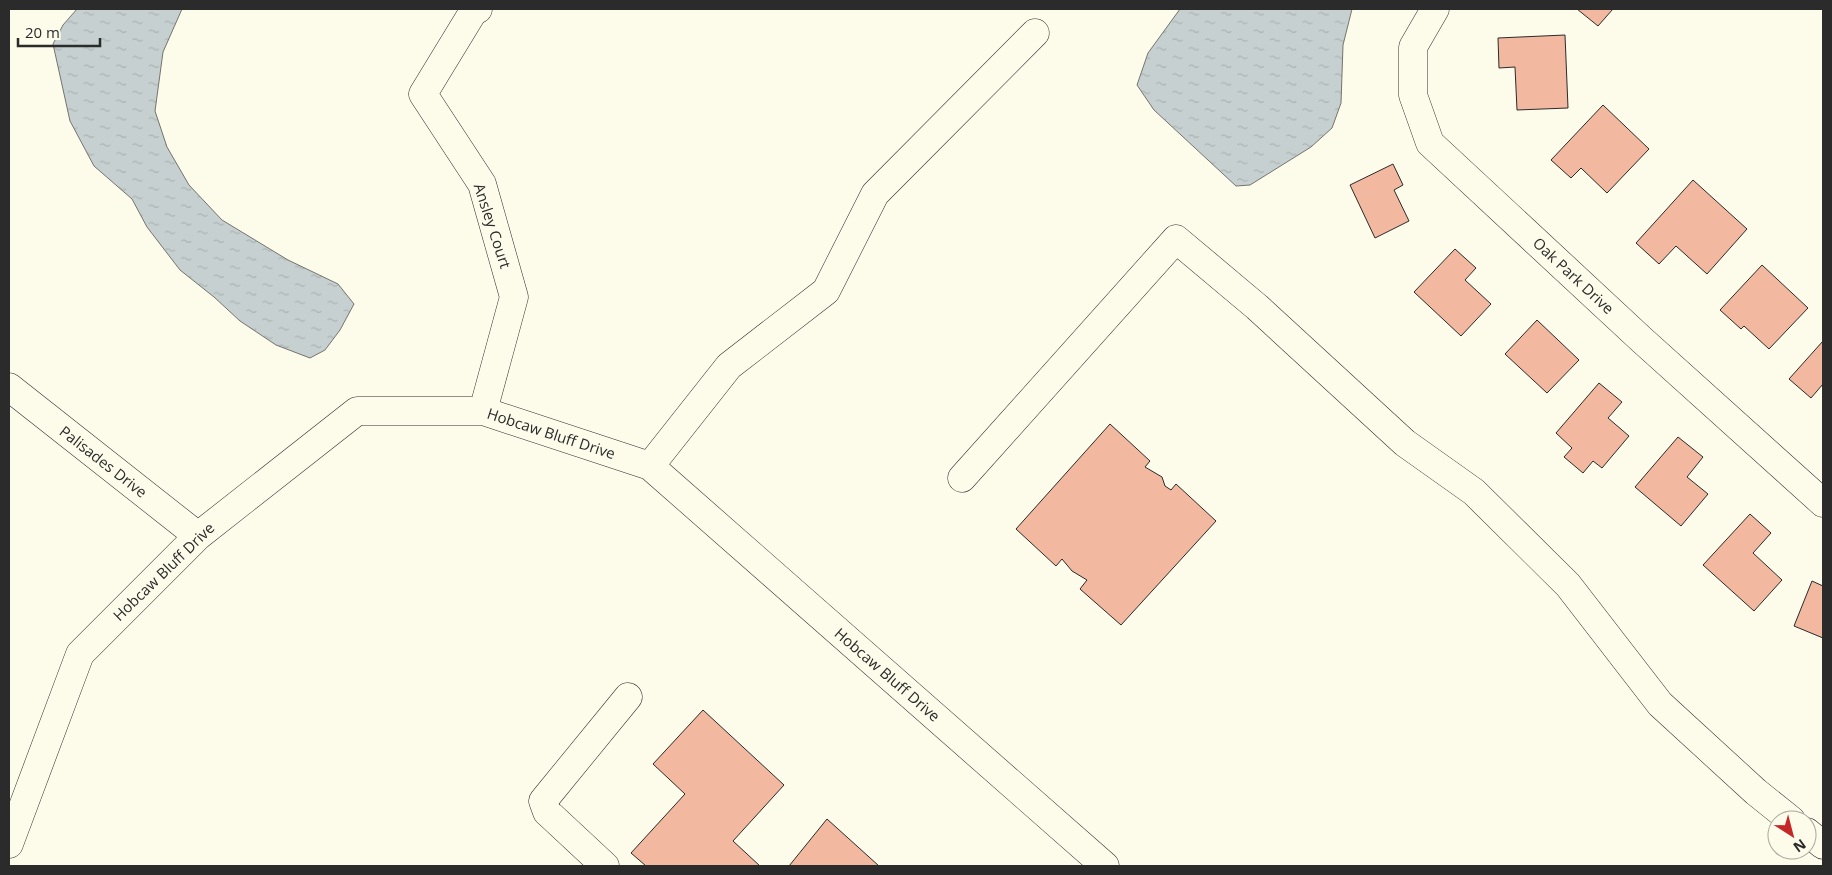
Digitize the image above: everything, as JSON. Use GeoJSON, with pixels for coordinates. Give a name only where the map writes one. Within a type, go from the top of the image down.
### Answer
{"type":"FeatureCollection","features":[{"type":"Feature","properties":{"kind":"street","name":"Ansley Court"},"geometry":{"type":"LineString","coordinates":[[478,9],[473,12],[423,94],[482,184],[514,297],[483,411]]}},
{"type":"Feature","properties":{"kind":"street","name":"Oak Park Drive"},"geometry":{"type":"LineString","coordinates":[[1435,9],[1413,46],[1413,95],[1430,143],[1642,340],[1823,503]]}},
{"type":"Feature","properties":{"kind":"street"},"geometry":{"type":"LineString","coordinates":[[650,466],[729,366],[826,290],[875,194],[1035,33]]}},
{"type":"Feature","properties":{"kind":"street"},"geometry":{"type":"LineString","coordinates":[[962,478],[1176,238],[1257,307],[1405,443],[1474,492],[1568,585],[1660,704],[1756,792],[1779,810]]}},
{"type":"Feature","properties":{"kind":"street","name":"Palisades Drive"},"geometry":{"type":"LineString","coordinates":[[9,388],[198,536]]}},
{"type":"Feature","properties":{"kind":"street","name":"Hobcaw Bluff Drive"},"geometry":{"type":"LineString","coordinates":[[9,844],[80,654],[198,536],[357,411],[483,411],[650,466],[1105,866]]}},
{"type":"Feature","properties":{"kind":"street"},"geometry":{"type":"LineString","coordinates":[[604,866],[547,812],[543,801],[628,697]]}},
{"type":"Feature","properties":{"kind":"water"},"geometry":{"type":"Polygon","coordinates":[[[77,9],[182,9],[163,52],[155,111],[167,147],[189,185],[222,220],[288,260],[338,284],[354,304],[340,330],[325,350],[310,358],[276,345],[240,321],[180,270],[147,227],[132,199],[94,166],[70,121],[53,44],[63,25],[77,9]]]}},
{"type":"Feature","properties":{"kind":"water"},"geometry":{"type":"Polygon","coordinates":[[[1180,9],[1352,9],[1343,45],[1341,103],[1332,128],[1311,147],[1250,185],[1236,186],[1154,110],[1137,85],[1148,53],[1180,9]]]}},
{"type":"Feature","properties":{"kind":"building"},"geometry":{"type":"Polygon","coordinates":[[[1577,9],[1613,9],[1598,26],[1577,9]]]}},
{"type":"Feature","properties":{"kind":"building"},"geometry":{"type":"Polygon","coordinates":[[[1565,35],[1568,108],[1517,110],[1515,67],[1499,68],[1498,38],[1565,35]]]}},
{"type":"Feature","properties":{"kind":"building"},"geometry":{"type":"Polygon","coordinates":[[[1603,105],[1649,149],[1607,193],[1581,168],[1571,178],[1551,160],[1603,105]]]}},
{"type":"Feature","properties":{"kind":"building"},"geometry":{"type":"Polygon","coordinates":[[[1393,164],[1403,185],[1394,190],[1409,221],[1375,238],[1350,185],[1393,164]]]}},
{"type":"Feature","properties":{"kind":"building"},"geometry":{"type":"Polygon","coordinates":[[[1693,180],[1747,229],[1707,274],[1676,246],[1659,264],[1636,243],[1693,180]]]}},
{"type":"Feature","properties":{"kind":"building"},"geometry":{"type":"Polygon","coordinates":[[[1455,249],[1476,268],[1465,280],[1491,304],[1461,336],[1414,292],[1455,249]]]}},
{"type":"Feature","properties":{"kind":"building"},"geometry":{"type":"Polygon","coordinates":[[[1762,265],[1808,308],[1769,349],[1744,326],[1741,329],[1720,310],[1762,265]]]}},
{"type":"Feature","properties":{"kind":"building"},"geometry":{"type":"Polygon","coordinates":[[[1537,320],[1579,360],[1547,393],[1505,354],[1537,320]]]}},
{"type":"Feature","properties":{"kind":"building"},"geometry":{"type":"Polygon","coordinates":[[[1823,341],[1823,384],[1811,398],[1789,379],[1823,341]]]}},
{"type":"Feature","properties":{"kind":"building"},"geometry":{"type":"Polygon","coordinates":[[[1599,383],[1622,402],[1608,418],[1629,436],[1602,468],[1593,461],[1583,473],[1564,457],[1572,448],[1556,433],[1599,383]]]}},
{"type":"Feature","properties":{"kind":"building"},"geometry":{"type":"Polygon","coordinates":[[[1110,424],[1150,461],[1145,467],[1162,477],[1165,486],[1171,490],[1176,484],[1216,521],[1121,625],[1080,589],[1087,580],[1072,571],[1062,559],[1056,566],[1016,529],[1110,424]]]}},
{"type":"Feature","properties":{"kind":"building"},"geometry":{"type":"Polygon","coordinates":[[[1678,437],[1703,457],[1687,477],[1708,494],[1681,526],[1635,487],[1678,437]]]}},
{"type":"Feature","properties":{"kind":"building"},"geometry":{"type":"Polygon","coordinates":[[[1750,514],[1771,533],[1753,553],[1782,580],[1754,611],[1703,565],[1750,514]]]}},
{"type":"Feature","properties":{"kind":"building"},"geometry":{"type":"Polygon","coordinates":[[[1812,581],[1823,586],[1823,638],[1794,626],[1812,581]]]}},
{"type":"Feature","properties":{"kind":"building"},"geometry":{"type":"Polygon","coordinates":[[[703,710],[784,785],[733,841],[760,866],[646,866],[631,853],[685,794],[653,764],[703,710]]]}},
{"type":"Feature","properties":{"kind":"building"},"geometry":{"type":"Polygon","coordinates":[[[827,819],[879,866],[789,866],[827,819]]]}}]}
